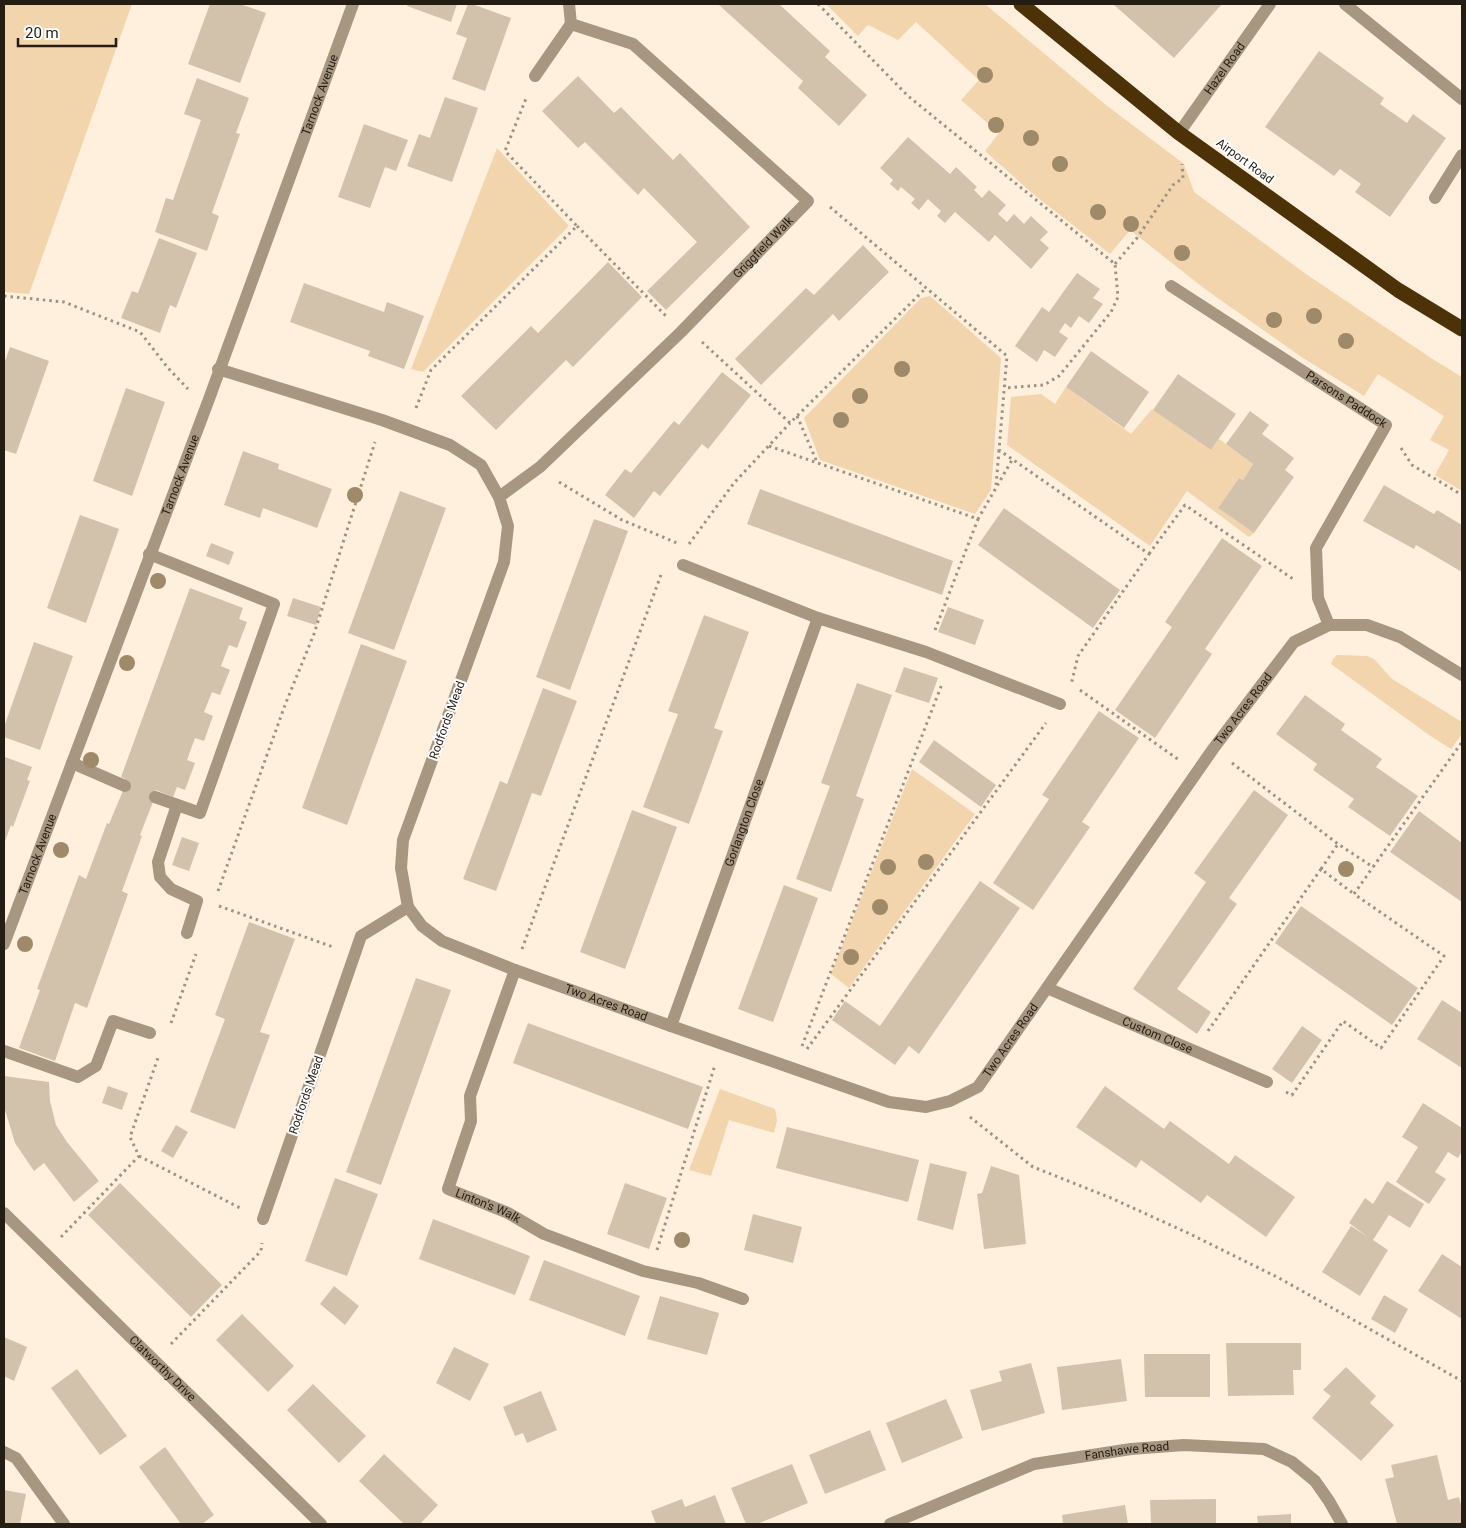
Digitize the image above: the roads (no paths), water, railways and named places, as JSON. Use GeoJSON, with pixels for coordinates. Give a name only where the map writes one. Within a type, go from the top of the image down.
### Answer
{"type":"FeatureCollection","features":[{"type":"Feature","properties":{"kind":"highway","name":"Airport Road"},"geometry":{"type":"LineString","coordinates":[[1021,4],[1179,133],[1398,290],[1462,329]]}},
{"type":"Feature","properties":{"kind":"street","name":"Tarnock Avenue"},"geometry":{"type":"LineString","coordinates":[[4,944],[209,398],[352,4]]}},
{"type":"Feature","properties":{"kind":"street"},"geometry":{"type":"LineString","coordinates":[[535,76],[571,24],[569,4]]}},
{"type":"Feature","properties":{"kind":"street","name":"Hazel Road"},"geometry":{"type":"LineString","coordinates":[[1179,133],[1270,4]]}},
{"type":"Feature","properties":{"kind":"street"},"geometry":{"type":"LineString","coordinates":[[1345,4],[1462,99]]}},
{"type":"Feature","properties":{"kind":"street","name":"Griggfield Walk"},"geometry":{"type":"LineString","coordinates":[[499,496],[540,467],[683,329],[808,201],[633,44],[571,24]]}},
{"type":"Feature","properties":{"kind":"street"},"geometry":{"type":"LineString","coordinates":[[1435,198],[1462,155]]}},
{"type":"Feature","properties":{"kind":"street","name":"Parsons Paddock"},"geometry":{"type":"LineString","coordinates":[[1171,286],[1386,425],[1316,548],[1318,598],[1329,625]]}},
{"type":"Feature","properties":{"kind":"street","name":"Rodfords Mead"},"geometry":{"type":"LineString","coordinates":[[218,369],[382,420],[450,445],[481,465],[499,496],[508,526],[504,562],[403,840],[400,868],[408,907],[361,936],[262,1220]]}},
{"type":"Feature","properties":{"kind":"street"},"geometry":{"type":"LineString","coordinates":[[149,554],[274,604],[200,813],[155,797]]}},
{"type":"Feature","properties":{"kind":"street"},"geometry":{"type":"LineString","coordinates":[[683,565],[818,618],[926,652],[1060,704]]}},
{"type":"Feature","properties":{"kind":"street","name":"Gorlangton Close"},"geometry":{"type":"LineString","coordinates":[[671,1026],[818,618]]}},
{"type":"Feature","properties":{"kind":"street","name":"Two Acres Road"},"geometry":{"type":"LineString","coordinates":[[408,907],[422,926],[442,941],[515,970],[721,1044],[889,1102],[926,1106],[950,1101],[978,1087],[1213,749],[1294,642],[1329,625],[1367,625],[1400,637],[1462,674]]}},
{"type":"Feature","properties":{"kind":"street"},"geometry":{"type":"LineString","coordinates":[[72,764],[125,786]]}},
{"type":"Feature","properties":{"kind":"street"},"geometry":{"type":"LineString","coordinates":[[176,805],[158,862],[160,877],[170,889],[197,901],[186,933]]}},
{"type":"Feature","properties":{"kind":"street","name":"Linton's Walk"},"geometry":{"type":"LineString","coordinates":[[515,970],[470,1096],[471,1121],[448,1189],[508,1213],[544,1234],[650,1272],[698,1283],[744,1299]]}},
{"type":"Feature","properties":{"kind":"street","name":"Custom Close"},"geometry":{"type":"LineString","coordinates":[[1047,988],[1267,1082]]}},
{"type":"Feature","properties":{"kind":"street"},"geometry":{"type":"LineString","coordinates":[[4,1051],[78,1077],[96,1066],[113,1021],[150,1033]]}},
{"type":"Feature","properties":{"kind":"street","name":"Clatworthy Drive"},"geometry":{"type":"LineString","coordinates":[[4,1213],[321,1524]]}},
{"type":"Feature","properties":{"kind":"street","name":"Fanshawe Road"},"geometry":{"type":"LineString","coordinates":[[890,1524],[1034,1464],[1131,1449],[1184,1445],[1264,1449],[1292,1462],[1315,1481],[1342,1524]]}},
{"type":"Feature","properties":{"kind":"street"},"geometry":{"type":"LineString","coordinates":[[4,1452],[16,1458],[64,1524]]}}]}
